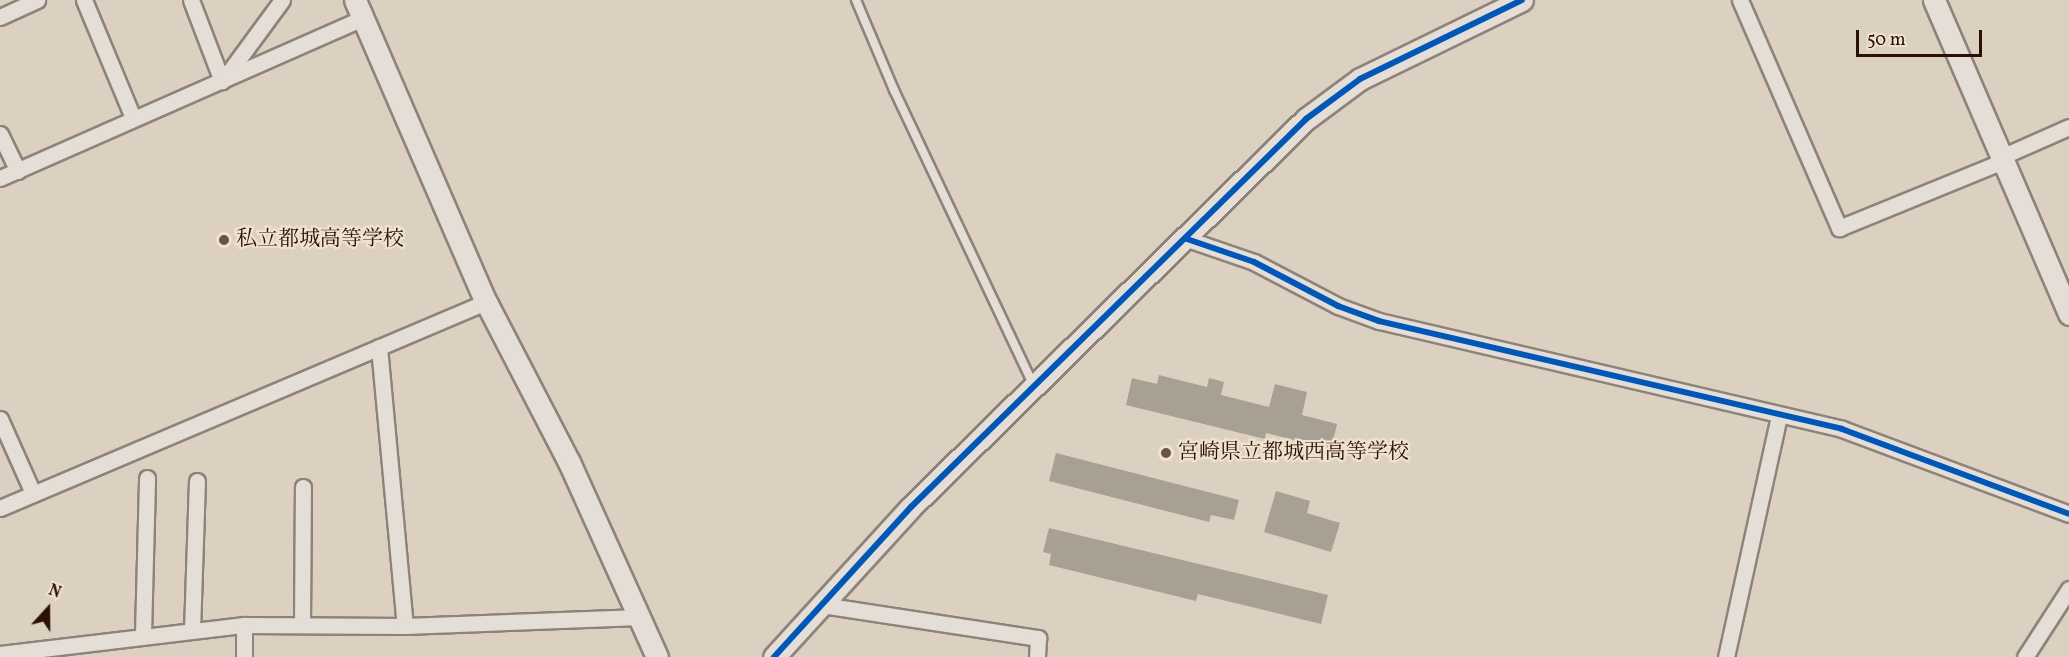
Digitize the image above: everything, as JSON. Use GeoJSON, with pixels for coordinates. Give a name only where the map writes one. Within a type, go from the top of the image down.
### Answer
{"type":"FeatureCollection","features":[{"type":"Feature","properties":{"kind":"street"},"geometry":{"type":"LineString","coordinates":[[0,17],[37,0]]}},
{"type":"Feature","properties":{"kind":"street"},"geometry":{"type":"LineString","coordinates":[[84,0],[133,118]]}},
{"type":"Feature","properties":{"kind":"street"},"geometry":{"type":"LineString","coordinates":[[191,0],[222,81]]}},
{"type":"Feature","properties":{"kind":"street"},"geometry":{"type":"LineString","coordinates":[[222,81],[282,0]]}},
{"type":"Feature","properties":{"kind":"street"},"geometry":{"type":"LineString","coordinates":[[774,657],[910,507],[1187,239],[1306,119],[1360,79],[1522,0]]}},
{"type":"Feature","properties":{"kind":"street"},"geometry":{"type":"LineString","coordinates":[[1740,0],[1839,228],[2069,128]]}},
{"type":"Feature","properties":{"kind":"street"},"geometry":{"type":"LineString","coordinates":[[1934,0],[2069,314]]}},
{"type":"Feature","properties":{"kind":"street"},"geometry":{"type":"LineString","coordinates":[[0,178],[222,81],[359,9],[486,302],[569,462],[657,657]]}},
{"type":"Feature","properties":{"kind":"street"},"geometry":{"type":"LineString","coordinates":[[0,134],[18,171]]}},
{"type":"Feature","properties":{"kind":"street"},"geometry":{"type":"LineString","coordinates":[[1187,239],[1254,262],[1338,306],[1379,321],[1842,429],[2069,514]]}},
{"type":"Feature","properties":{"kind":"street"},"geometry":{"type":"LineString","coordinates":[[0,508],[486,302]]}},
{"type":"Feature","properties":{"kind":"street"},"geometry":{"type":"LineString","coordinates":[[378,347],[405,626]]}},
{"type":"Feature","properties":{"kind":"street"},"geometry":{"type":"LineString","coordinates":[[1726,657],[1779,415]]}},
{"type":"Feature","properties":{"kind":"street"},"geometry":{"type":"LineString","coordinates":[[0,418],[33,493]]}},
{"type":"Feature","properties":{"kind":"street"},"geometry":{"type":"LineString","coordinates":[[143,634],[147,478]]}},
{"type":"Feature","properties":{"kind":"street"},"geometry":{"type":"LineString","coordinates":[[192,631],[197,481]]}},
{"type":"Feature","properties":{"kind":"street"},"geometry":{"type":"LineString","coordinates":[[302,625],[303,487]]}},
{"type":"Feature","properties":{"kind":"street"},"geometry":{"type":"LineString","coordinates":[[2025,657],[2069,589]]}},
{"type":"Feature","properties":{"kind":"street"},"geometry":{"type":"LineString","coordinates":[[822,605],[1038,638],[1037,657]]}},
{"type":"Feature","properties":{"kind":"street"},"geometry":{"type":"LineString","coordinates":[[0,654],[89,651],[143,634],[244,625],[405,626],[640,617]]}},
{"type":"Feature","properties":{"kind":"street"},"geometry":{"type":"LineString","coordinates":[[244,625],[244,657]]}},
{"type":"Feature","properties":{"kind":"lane"},"geometry":{"type":"LineString","coordinates":[[856,0],[894,90],[1034,387]]}},
{"type":"Feature","properties":{"kind":"building"},"geometry":{"type":"Polygon","coordinates":[[[1159,375],[1207,387],[1209,378],[1224,382],[1221,395],[1269,407],[1275,384],[1307,392],[1302,415],[1337,424],[1331,449],[1266,433],[1265,439],[1126,405],[1132,378],[1157,384],[1159,375]]]}},
{"type":"Feature","properties":{"kind":"building"},"geometry":{"type":"Polygon","coordinates":[[[1056,453],[1239,500],[1234,520],[1211,515],[1209,522],[1049,481],[1056,453]]]}},
{"type":"Feature","properties":{"kind":"building"},"geometry":{"type":"Polygon","coordinates":[[[1276,491],[1310,501],[1307,513],[1340,523],[1331,552],[1264,532],[1276,491]]]}},
{"type":"Feature","properties":{"kind":"building"},"geometry":{"type":"Polygon","coordinates":[[[1049,528],[1328,595],[1321,624],[1198,594],[1196,601],[1049,565],[1051,554],[1043,552],[1049,528]]]}},
{"type":"Feature","properties":{"kind":"cycle path"},"geometry":{"type":"LineString","coordinates":[[774,657],[911,507],[1306,119],[1360,79],[1522,0]]}},
{"type":"Feature","properties":{"kind":"cycle path"},"geometry":{"type":"LineString","coordinates":[[1187,239],[1254,262],[1338,306],[1379,321],[1842,429],[2069,514]]}},
{"type":"Feature","properties":{"kind":"place","name":"私立都城高等学校"},"geometry":{"type":"Point","coordinates":[224,240]}},
{"type":"Feature","properties":{"kind":"place","name":"宮崎県立都城西高等学校"},"geometry":{"type":"Point","coordinates":[1166,453]}}]}
